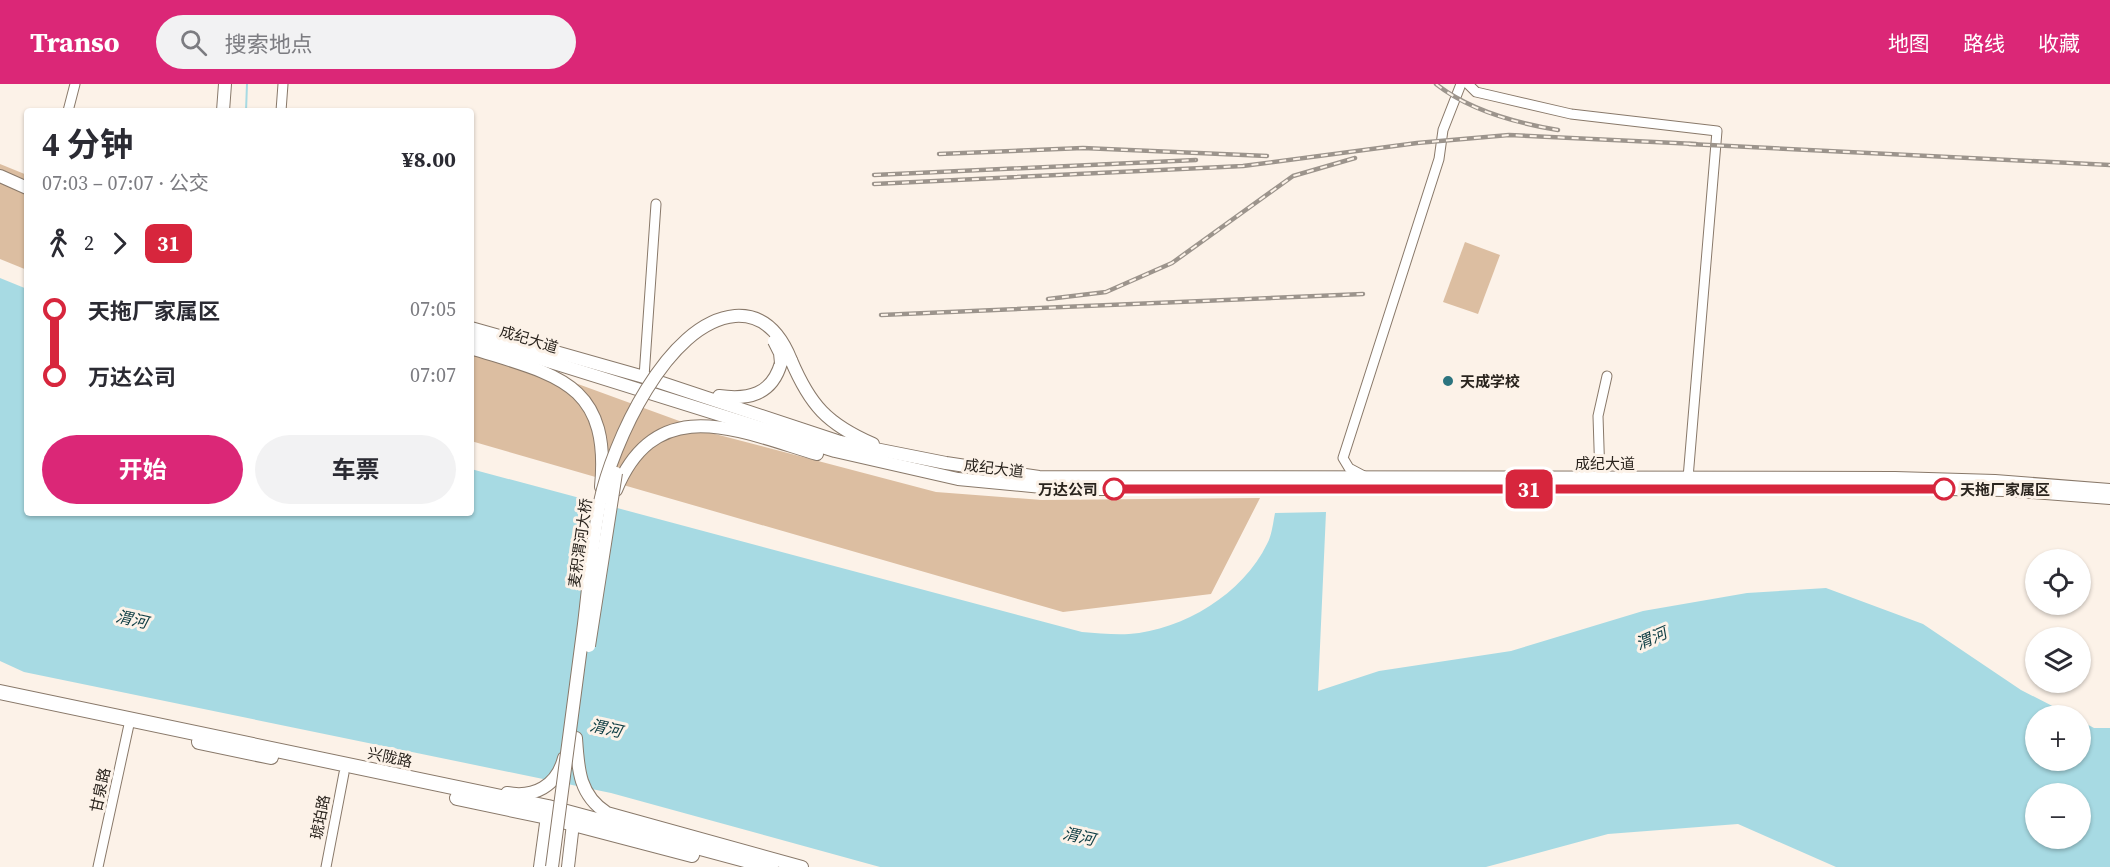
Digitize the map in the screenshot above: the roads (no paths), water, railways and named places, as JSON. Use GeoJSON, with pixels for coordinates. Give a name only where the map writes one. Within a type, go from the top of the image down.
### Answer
{"type":"FeatureCollection","features":[{"type":"Feature","properties":{"kind":"highway","name":"兴陇路"},"geometry":{"type":"LineString","coordinates":[[0,692],[344,773],[548,812]]}},
{"type":"Feature","properties":{"kind":"highway","name":"兴陇路"},"geometry":{"type":"LineString","coordinates":[[0,700],[57,715],[235,740],[548,812],[739,867]]}},
{"type":"Feature","properties":{"kind":"highway","name":"兴陇路"},"geometry":{"type":"LineString","coordinates":[[574,819],[771,867]]}},
{"type":"Feature","properties":{"kind":"main road"},"geometry":{"type":"LineString","coordinates":[[223,108],[225,84]]}},
{"type":"Feature","properties":{"kind":"main road"},"geometry":{"type":"LineString","coordinates":[[0,176],[24,187]]}},
{"type":"Feature","properties":{"kind":"main road","name":"麦积渭河大桥"},"geometry":{"type":"LineString","coordinates":[[552,867],[605,503],[614,457],[638,403],[669,359],[701,329],[725,318],[748,316],[758,319],[778,335],[786,361],[812,402],[825,417],[846,432],[896,453]]}},
{"type":"Feature","properties":{"kind":"main road","name":"成纪大道"},"geometry":{"type":"LineString","coordinates":[[474,329],[644,377],[840,442],[1039,477],[1995,481],[2110,490]]}},
{"type":"Feature","properties":{"kind":"main road","name":"成纪大道"},"geometry":{"type":"LineString","coordinates":[[474,338],[835,452],[958,479],[1062,489],[1946,489],[2005,490],[2110,498]]}},
{"type":"Feature","properties":{"kind":"main road"},"geometry":{"type":"LineString","coordinates":[[474,349],[552,374],[578,393],[588,406],[603,441],[605,503]]}},
{"type":"Feature","properties":{"kind":"main road"},"geometry":{"type":"LineString","coordinates":[[693,393],[750,397],[772,384],[786,361]]}},
{"type":"Feature","properties":{"kind":"main road"},"geometry":{"type":"LineString","coordinates":[[605,503],[635,456],[659,435],[689,425],[722,427],[841,461],[912,477],[958,479]]}},
{"type":"Feature","properties":{"kind":"main road"},"geometry":{"type":"LineString","coordinates":[[235,740],[330,754],[493,790],[529,795],[541,790],[557,775],[572,738]]}},
{"type":"Feature","properties":{"kind":"main road"},"geometry":{"type":"LineString","coordinates":[[572,738],[582,784],[597,806],[624,819],[802,867]]}},
{"type":"Feature","properties":{"kind":"main road","name":"麦积渭河大桥"},"geometry":{"type":"LineString","coordinates":[[558,867],[572,738]]}},
{"type":"Feature","properties":{"kind":"main road"},"geometry":{"type":"LineString","coordinates":[[540,867],[548,812]]}},
{"type":"Feature","properties":{"kind":"main road"},"geometry":{"type":"LineString","coordinates":[[568,867],[574,819]]}},
{"type":"Feature","properties":{"kind":"street"},"geometry":{"type":"LineString","coordinates":[[69,108],[75,84]]}},
{"type":"Feature","properties":{"kind":"street"},"geometry":{"type":"LineString","coordinates":[[281,108],[283,84]]}},
{"type":"Feature","properties":{"kind":"street"},"geometry":{"type":"LineString","coordinates":[[1366,478],[1349,468],[1343,458],[1438,159],[1443,130],[1461,84]]}},
{"type":"Feature","properties":{"kind":"street"},"geometry":{"type":"LineString","coordinates":[[1468,84],[1476,92],[1571,114],[1718,131],[1688,478]]}},
{"type":"Feature","properties":{"kind":"street"},"geometry":{"type":"LineString","coordinates":[[644,377],[656,204]]}},
{"type":"Feature","properties":{"kind":"street"},"geometry":{"type":"LineString","coordinates":[[1600,478],[1598,416],[1606,376]]}},
{"type":"Feature","properties":{"kind":"street","name":"甘泉路"},"geometry":{"type":"LineString","coordinates":[[98,867],[130,724]]}},
{"type":"Feature","properties":{"kind":"street","name":"琥珀路"},"geometry":{"type":"LineString","coordinates":[[326,867],[344,773]]}},
{"type":"Feature","properties":{"kind":"water","name":"渭河"},"geometry":{"type":"Polygon","coordinates":[[[0,278],[24,288],[24,516],[474,516],[474,470],[1082,632],[1129,634],[1149,631],[1190,617],[1227,593],[1243,579],[1256,562],[1269,540],[1275,513],[1326,512],[1318,691],[1379,671],[1511,651],[1643,611],[1747,593],[1826,588],[1923,624],[2025,693],[2050,705],[2025,705],[2025,771],[2091,771],[2091,726],[2110,728],[2110,867],[1836,867],[1738,824],[1608,834],[1486,867],[880,867],[611,793],[24,672],[0,661],[0,278]]]}},
{"type":"Feature","properties":{"kind":"waterway"},"geometry":{"type":"LineString","coordinates":[[246,108],[247,84]]}},
{"type":"Feature","properties":{"kind":"railway"},"geometry":{"type":"LineString","coordinates":[[1436,84],[1478,109],[1526,124],[1558,130]]}},
{"type":"Feature","properties":{"kind":"railway"},"geometry":{"type":"LineString","coordinates":[[874,184],[1243,166],[1417,143],[1509,135],[1696,144]]}},
{"type":"Feature","properties":{"kind":"railway"},"geometry":{"type":"LineString","coordinates":[[1689,144],[2110,165]]}},
{"type":"Feature","properties":{"kind":"railway"},"geometry":{"type":"LineString","coordinates":[[939,154],[1083,148],[1267,156]]}},
{"type":"Feature","properties":{"kind":"railway"},"geometry":{"type":"LineString","coordinates":[[1048,299],[1106,292],[1172,263],[1293,176],[1355,158]]}},
{"type":"Feature","properties":{"kind":"railway"},"geometry":{"type":"LineString","coordinates":[[874,175],[1196,160]]}},
{"type":"Feature","properties":{"kind":"railway"},"geometry":{"type":"LineString","coordinates":[[881,315],[1363,294]]}},
{"type":"Feature","properties":{"kind":"place","name":"天成学校"},"geometry":{"type":"Point","coordinates":[1448,381]}},
{"type":"Feature","properties":{"kind":"place","name":"万达公司"},"geometry":{"type":"Point","coordinates":[1114,489]}},
{"type":"Feature","properties":{"kind":"place","name":"天拖厂家属区"},"geometry":{"type":"Point","coordinates":[1944,489]}}]}
